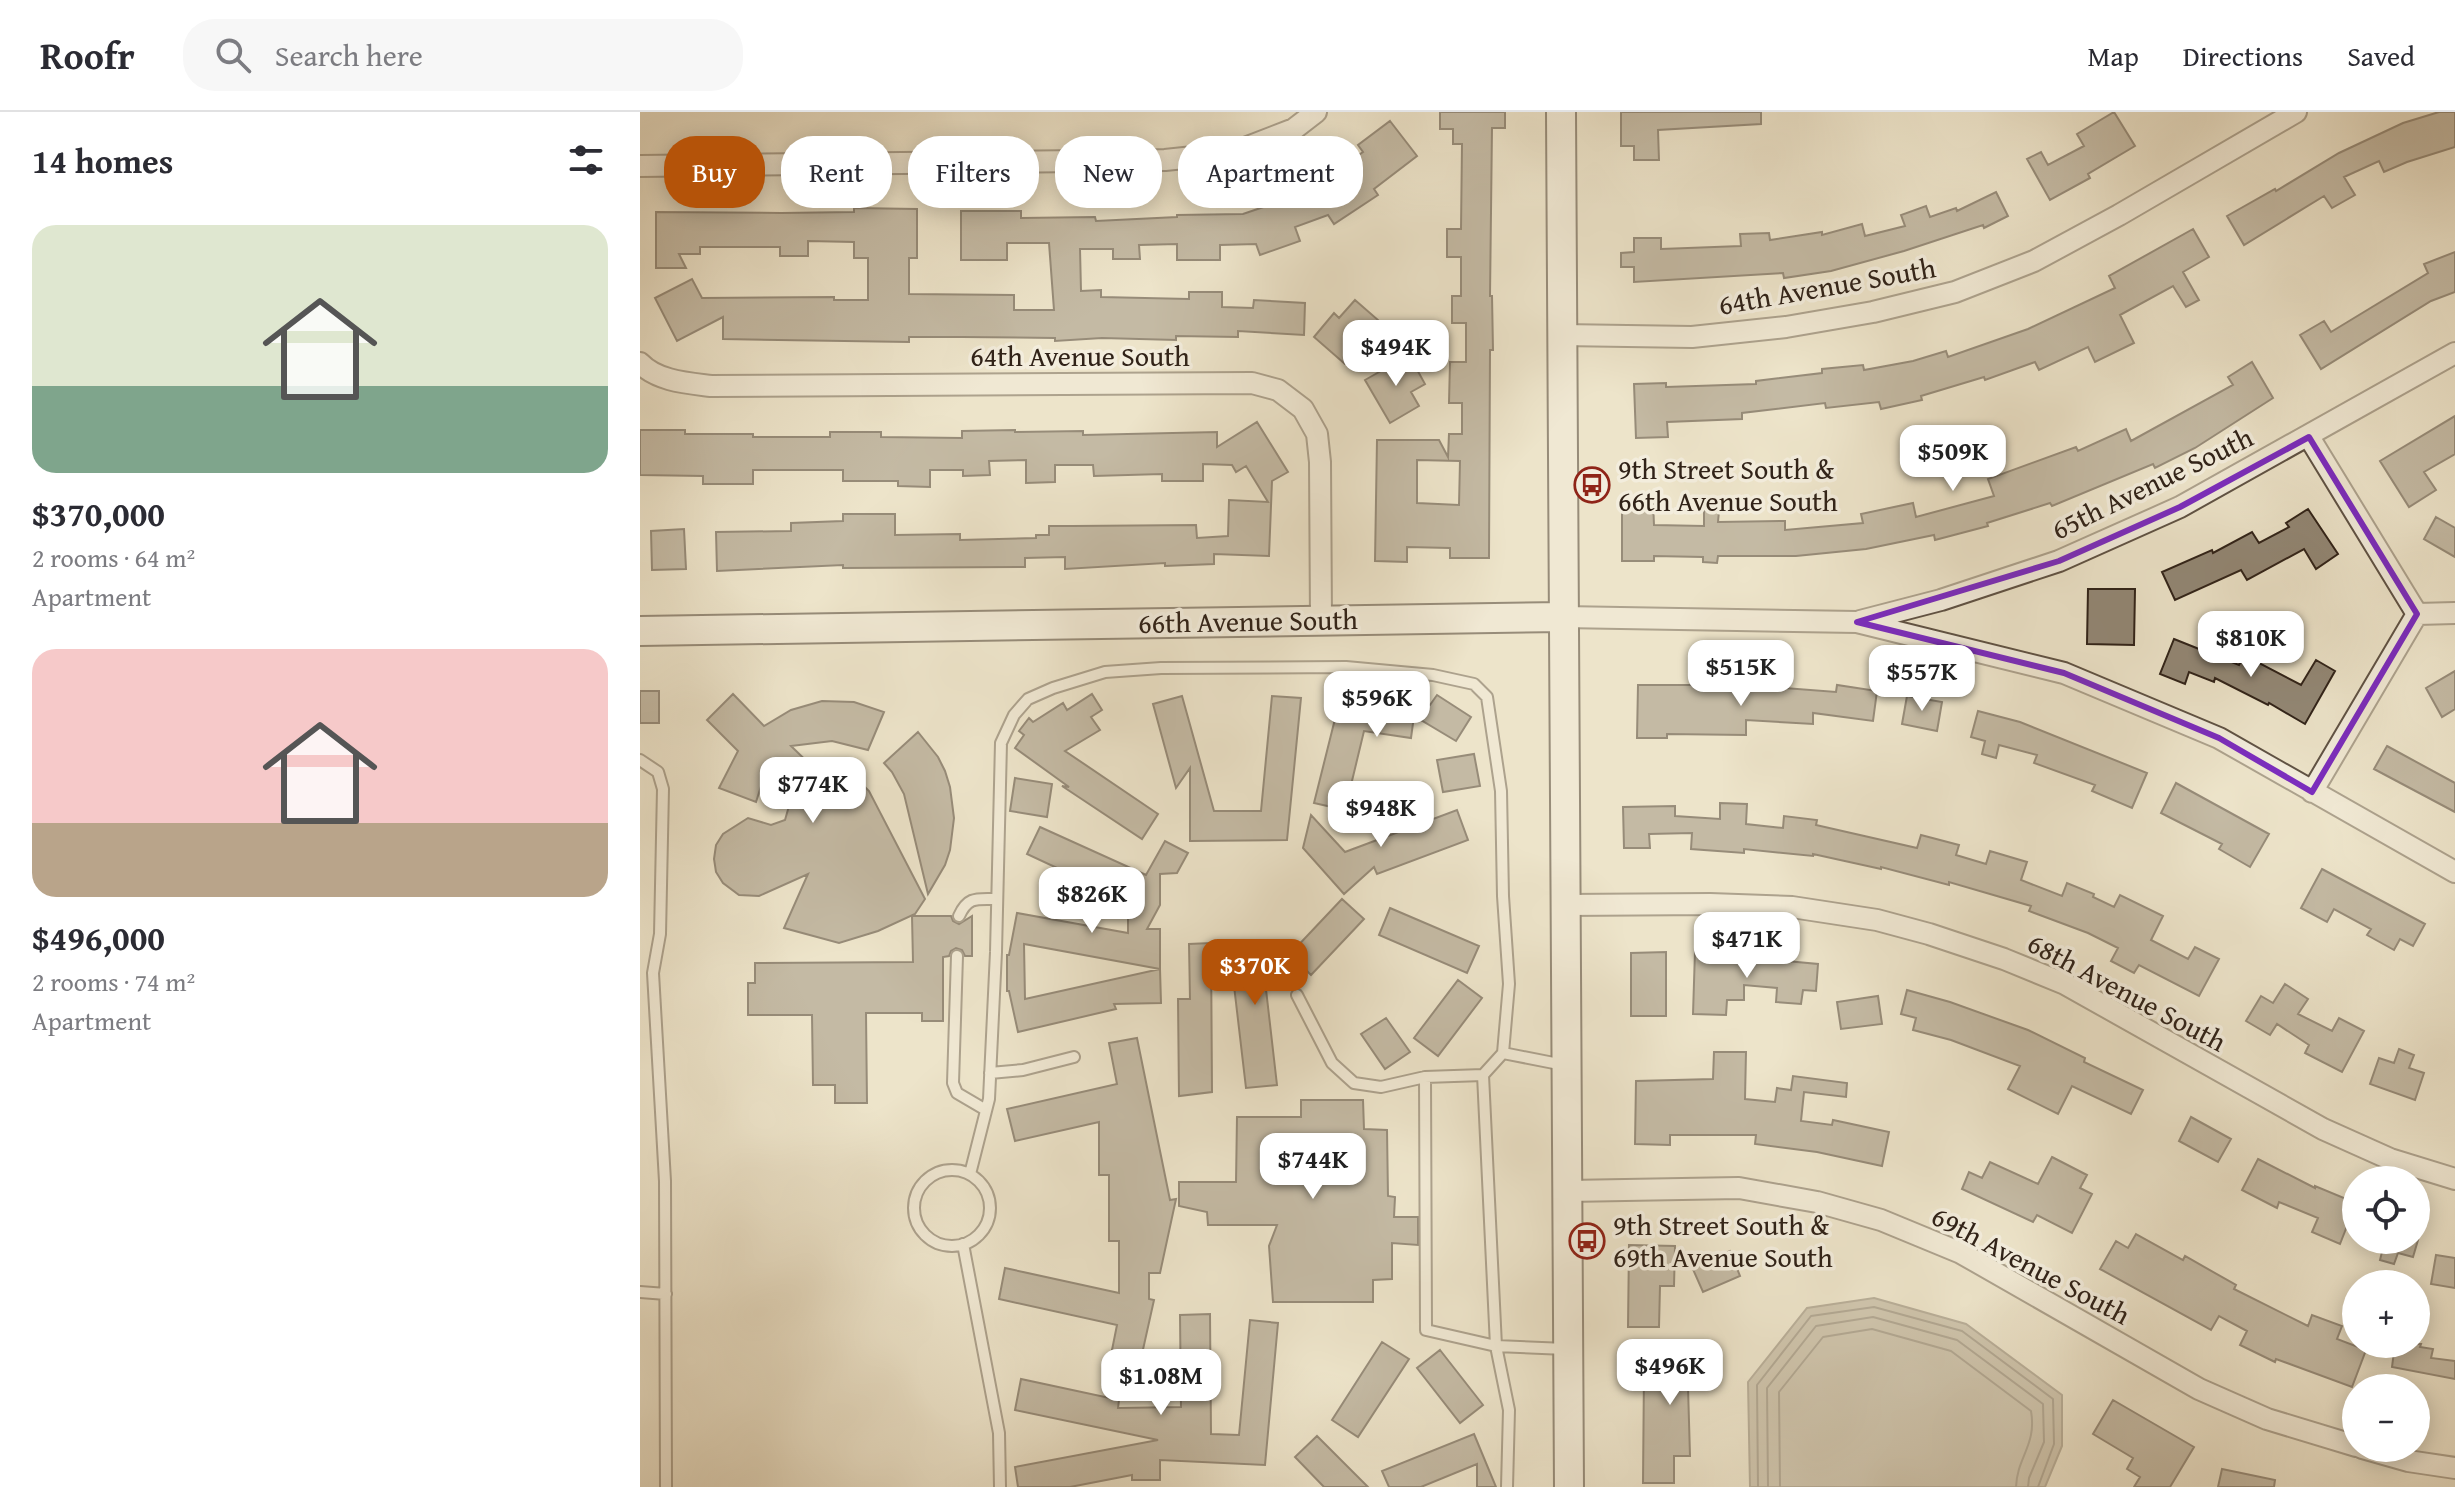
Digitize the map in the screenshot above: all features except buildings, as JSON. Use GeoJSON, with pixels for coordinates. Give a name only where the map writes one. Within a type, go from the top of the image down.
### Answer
{"type":"FeatureCollection","features":[{"type":"Feature","properties":{"kind":"street"},"geometry":{"type":"LineString","coordinates":[[640,166],[1165,160],[1232,153],[1294,129],[1316,112]]}},
{"type":"Feature","properties":{"kind":"street"},"geometry":{"type":"LineString","coordinates":[[1561,112],[1569,1487]]}},
{"type":"Feature","properties":{"kind":"street","name":"64th Avenue South"},"geometry":{"type":"LineString","coordinates":[[1562,335],[1692,337],[1786,327],[1873,312],[1955,292],[2034,261],[2296,112]]}},
{"type":"Feature","properties":{"kind":"street","name":"65th Avenue South"},"geometry":{"type":"LineString","coordinates":[[1857,622],[1941,600],[2059,561],[2180,507],[2455,353]]}},
{"type":"Feature","properties":{"kind":"street","name":"64th Avenue South"},"geometry":{"type":"LineString","coordinates":[[640,363],[646,369],[674,381],[711,386],[1252,383],[1278,390],[1303,409],[1317,434],[1321,620]]}},
{"type":"Feature","properties":{"kind":"street"},"geometry":{"type":"LineString","coordinates":[[2309,437],[2417,614]]}},
{"type":"Feature","properties":{"kind":"street"},"geometry":{"type":"LineString","coordinates":[[2417,614],[2455,613]]}},
{"type":"Feature","properties":{"kind":"street"},"geometry":{"type":"LineString","coordinates":[[2312,792],[2417,614]]}},
{"type":"Feature","properties":{"kind":"street","name":"66th Avenue South"},"geometry":{"type":"LineString","coordinates":[[640,631],[1563,617],[1857,622]]}},
{"type":"Feature","properties":{"kind":"street"},"geometry":{"type":"LineString","coordinates":[[1857,622],[2064,673],[2219,738],[2455,872]]}},
{"type":"Feature","properties":{"kind":"street","name":"68th Avenue South"},"geometry":{"type":"LineString","coordinates":[[1565,905],[1792,907],[1877,920],[1929,934],[2004,959],[2065,984],[2323,1129],[2390,1159],[2455,1179]]}},
{"type":"Feature","properties":{"kind":"street","name":"69th Avenue South"},"geometry":{"type":"LineString","coordinates":[[1568,1191],[1739,1188],[1817,1202],[1881,1220],[1961,1253],[2199,1389],[2267,1419],[2342,1442]]}},
{"type":"Feature","properties":{"kind":"street","name":"69th Avenue South"},"geometry":{"type":"LineString","coordinates":[[2415,1462],[2455,1468]]}},
{"type":"Feature","properties":{"kind":"lane"},"geometry":{"type":"LineString","coordinates":[[970,1174],[986,1110],[990,1073],[1001,743],[1014,715],[1028,699],[1105,672],[1177,668],[1346,667],[1433,675],[1474,684],[1487,697],[1501,791],[1509,984],[1503,1053],[1483,1075],[1496,1346],[1509,1410],[1507,1487]]}},
{"type":"Feature","properties":{"kind":"lane"},"geometry":{"type":"LineString","coordinates":[[640,760],[658,772],[663,789],[660,934],[653,973],[665,1181],[666,1487]]}},
{"type":"Feature","properties":{"kind":"lane"},"geometry":{"type":"LineString","coordinates":[[959,916],[964,905],[975,899],[997,899]]}},
{"type":"Feature","properties":{"kind":"lane"},"geometry":{"type":"LineString","coordinates":[[957,956],[953,1083],[957,1093],[986,1110]]}},
{"type":"Feature","properties":{"kind":"lane"},"geometry":{"type":"LineString","coordinates":[[1297,995],[1332,1063],[1354,1083],[1381,1087],[1425,1077],[1483,1075]]}},
{"type":"Feature","properties":{"kind":"lane"},"geometry":{"type":"LineString","coordinates":[[1503,1053],[1566,1065]]}},
{"type":"Feature","properties":{"kind":"lane"},"geometry":{"type":"LineString","coordinates":[[990,1073],[1023,1070],[1074,1057]]}},
{"type":"Feature","properties":{"kind":"lane"},"geometry":{"type":"LineString","coordinates":[[1425,1077],[1426,1330],[1496,1346],[1568,1350]]}},
{"type":"Feature","properties":{"kind":"lane"},"geometry":{"type":"LineString","coordinates":[[956,1170],[970,1174],[982,1183],[989,1197],[990,1211],[986,1226],[976,1237],[963,1244],[948,1246],[934,1242],[922,1232],[915,1219],[914,1204],[918,1190],[927,1178],[941,1171],[956,1170]]}},
{"type":"Feature","properties":{"kind":"lane"},"geometry":{"type":"LineString","coordinates":[[963,1244],[999,1433],[1000,1487]]}},
{"type":"Feature","properties":{"kind":"lane"},"geometry":{"type":"LineString","coordinates":[[640,1292],[666,1294]]}},
{"type":"Feature","properties":{"kind":"highlighted area"},"geometry":{"type":"Polygon","coordinates":[[[2309,437],[2417,614],[2312,792],[2219,738],[2064,673],[1857,622],[2059,561],[2180,507],[2309,437]]]}},
{"type":"Feature","properties":{"kind":"water"},"geometry":{"type":"Polygon","coordinates":[[[1874,1298],[1966,1324],[2062,1395],[2062,1446],[2045,1487],[1750,1487],[1748,1382],[1807,1308],[1874,1298]]]}},
{"type":"Feature","properties":{"kind":"place","name":"9th Street South & 66th Avenue South"},"geometry":{"type":"Point","coordinates":[1592,485]}},
{"type":"Feature","properties":{"kind":"place","name":"9th Street South & 69th Avenue South"},"geometry":{"type":"Point","coordinates":[1587,1241]}}]}
